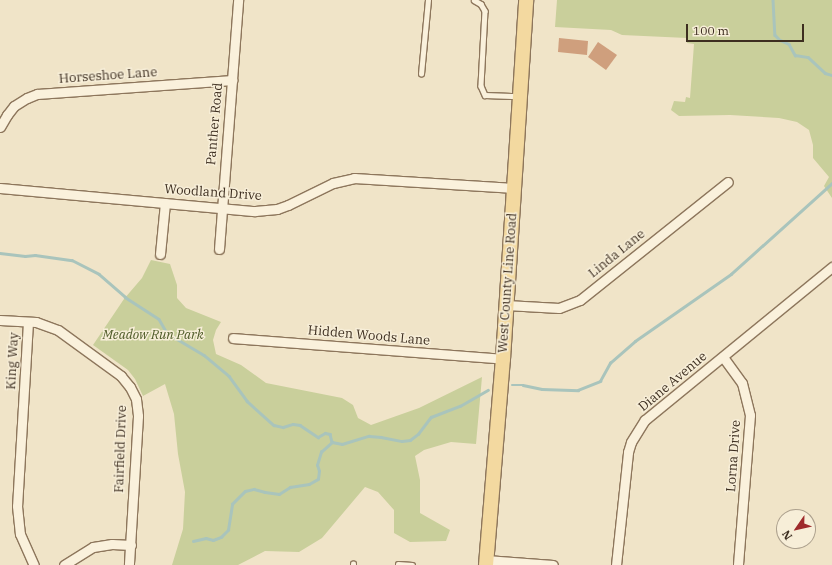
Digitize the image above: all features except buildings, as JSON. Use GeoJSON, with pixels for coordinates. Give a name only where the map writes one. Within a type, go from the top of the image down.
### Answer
{"type":"FeatureCollection","features":[{"type":"Feature","properties":{"kind":"main road","name":"West County Line Road"},"geometry":{"type":"LineString","coordinates":[[486,562],[503,359],[526,0]]}},
{"type":"Feature","properties":{"kind":"street","name":"Panther Road"},"geometry":{"type":"LineString","coordinates":[[219,249],[238,0]]}},
{"type":"Feature","properties":{"kind":"street","name":"Horseshoe Lane"},"geometry":{"type":"LineString","coordinates":[[0,127],[7,114],[14,106],[37,94],[232,80]]}},
{"type":"Feature","properties":{"kind":"street","name":"Woodland Drive"},"geometry":{"type":"LineString","coordinates":[[0,188],[255,211],[277,209],[333,183],[354,178],[514,188]]}},
{"type":"Feature","properties":{"kind":"street","name":"Linda Lane"},"geometry":{"type":"LineString","coordinates":[[506,305],[559,308],[580,300],[728,182]]}},
{"type":"Feature","properties":{"kind":"street"},"geometry":{"type":"LineString","coordinates":[[160,254],[165,203]]}},
{"type":"Feature","properties":{"kind":"street","name":"Diane Avenue"},"geometry":{"type":"LineString","coordinates":[[616,565],[626,464],[631,442],[645,420],[832,267]]}},
{"type":"Feature","properties":{"kind":"street","name":"Fairfield Drive"},"geometry":{"type":"LineString","coordinates":[[0,320],[28,322],[49,326],[66,335],[121,376],[130,387],[136,399],[138,416],[129,565]]}},
{"type":"Feature","properties":{"kind":"street","name":"King Way"},"geometry":{"type":"LineString","coordinates":[[28,322],[17,506],[20,534],[24,546],[34,565]]}},
{"type":"Feature","properties":{"kind":"street","name":"Hidden Woods Lane"},"geometry":{"type":"LineString","coordinates":[[233,338],[503,359]]}},
{"type":"Feature","properties":{"kind":"street","name":"Lorna Drive"},"geometry":{"type":"LineString","coordinates":[[723,357],[742,383],[750,415],[738,565]]}},
{"type":"Feature","properties":{"kind":"street"},"geometry":{"type":"LineString","coordinates":[[64,565],[93,547],[112,544],[131,545]]}},
{"type":"Feature","properties":{"kind":"street"},"geometry":{"type":"LineString","coordinates":[[486,562],[553,565]]}},
{"type":"Feature","properties":{"kind":"lane"},"geometry":{"type":"LineString","coordinates":[[420,74],[428,0]]}},
{"type":"Feature","properties":{"kind":"lane"},"geometry":{"type":"LineString","coordinates":[[474,0],[481,4],[485,11],[481,86],[485,96],[520,96]]}},
{"type":"Feature","properties":{"kind":"lane"},"geometry":{"type":"LineString","coordinates":[[398,564],[412,565]]}},
{"type":"Feature","properties":{"kind":"green space"},"geometry":{"type":"Polygon","coordinates":[[[557,0],[832,0],[832,198],[824,186],[829,177],[813,158],[813,145],[809,130],[797,122],[779,118],[730,115],[679,116],[671,110],[674,101],[685,102],[686,97],[690,98],[694,44],[687,43],[687,38],[622,35],[611,30],[555,27],[557,0]]]}},
{"type":"Feature","properties":{"kind":"green space","name":"Meadow Run Park"},"geometry":{"type":"Polygon","coordinates":[[[151,260],[170,264],[177,285],[177,298],[186,308],[221,322],[216,330],[213,340],[216,354],[241,365],[266,383],[342,398],[353,405],[358,418],[371,425],[419,408],[482,377],[476,444],[451,442],[424,450],[415,456],[420,480],[420,513],[450,530],[446,541],[410,542],[394,533],[394,510],[378,492],[365,487],[322,538],[299,552],[265,551],[238,565],[172,565],[183,529],[185,492],[178,454],[174,414],[165,384],[143,396],[135,379],[128,370],[93,345],[124,299],[142,278],[151,260]]]}},
{"type":"Feature","properties":{"kind":"waterway"},"geometry":{"type":"LineString","coordinates":[[773,0],[775,35],[780,40],[789,44],[795,55],[808,57],[825,73],[832,75]]}},
{"type":"Feature","properties":{"kind":"waterway"},"geometry":{"type":"LineString","coordinates":[[512,385],[523,385],[542,389],[578,390],[600,381],[610,363],[635,341],[731,274],[832,183]]}},
{"type":"Feature","properties":{"kind":"waterway"},"geometry":{"type":"LineString","coordinates":[[0,253],[25,256],[35,255],[72,260],[99,274],[125,297],[159,319],[167,333],[204,355],[229,376],[247,401],[274,425],[283,427],[293,424],[300,425],[318,437],[325,433],[330,434],[332,442]]}},
{"type":"Feature","properties":{"kind":"waterway"},"geometry":{"type":"LineString","coordinates":[[193,541],[206,538],[213,540],[221,537],[228,530],[232,504],[245,491],[254,489],[279,494],[290,487],[309,484],[318,479],[319,471],[317,465],[321,452],[332,442],[342,444],[369,436],[402,441],[410,440],[418,434],[431,417],[460,406],[488,390]]}}]}
